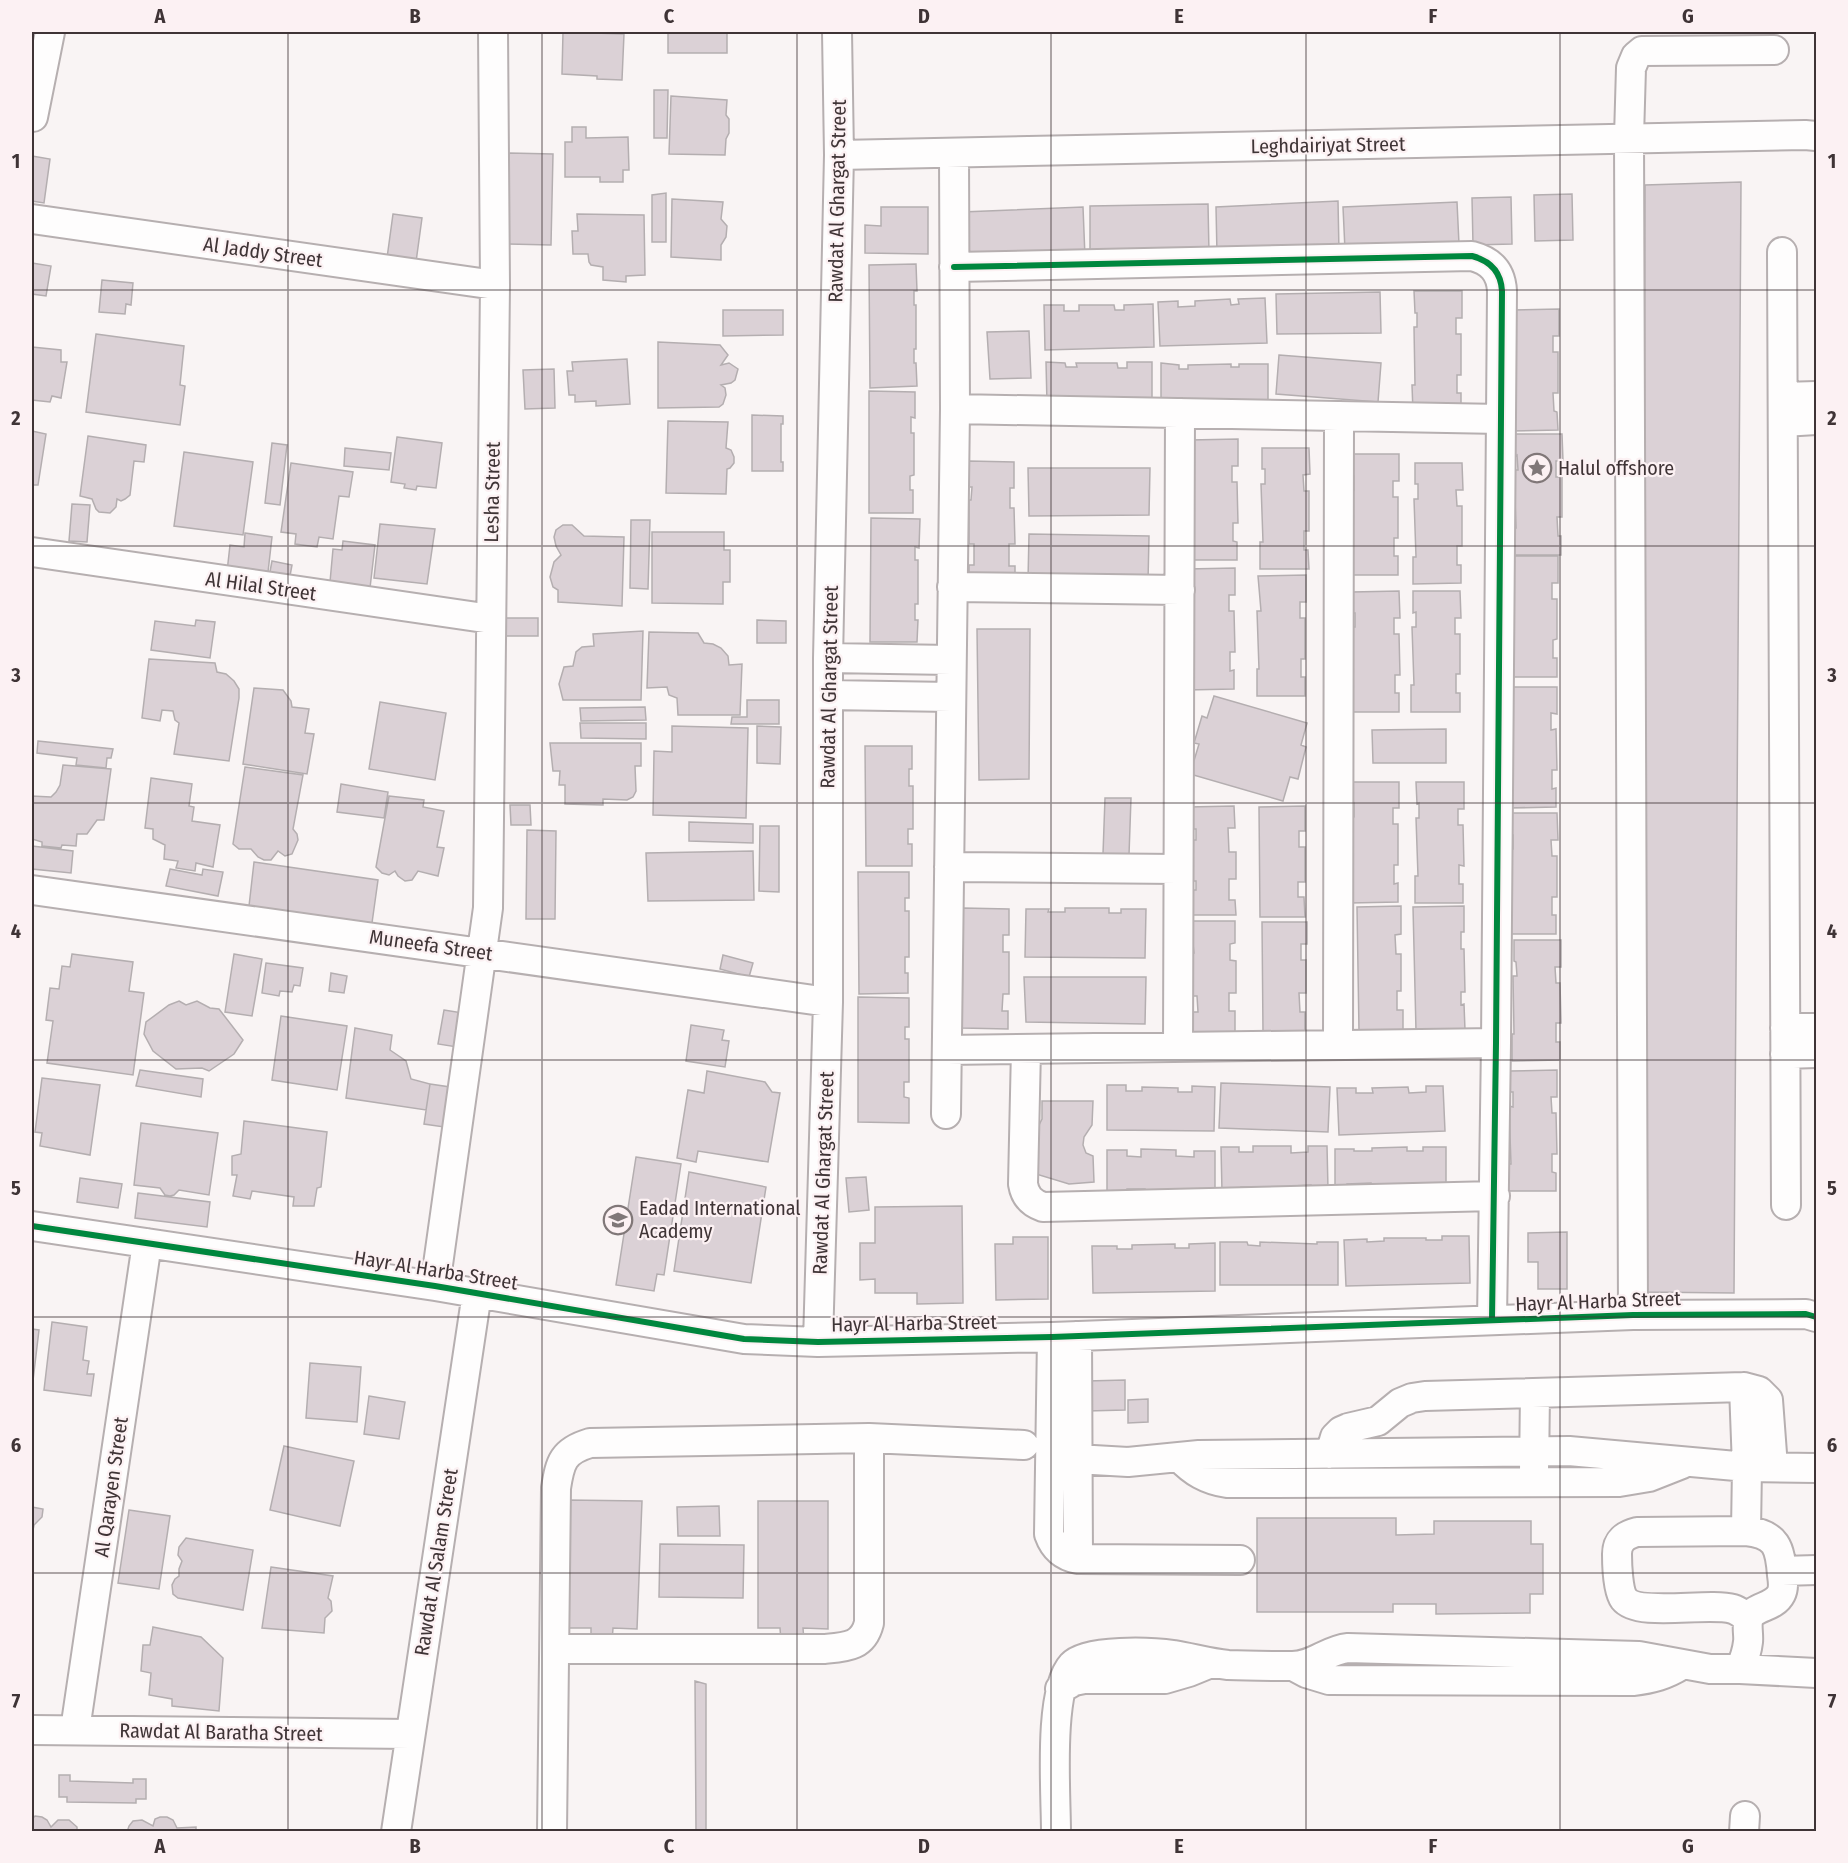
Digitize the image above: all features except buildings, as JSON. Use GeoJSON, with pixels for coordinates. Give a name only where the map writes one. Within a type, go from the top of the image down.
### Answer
{"type":"FeatureCollection","features":[{"type":"Feature","properties":{"kind":"street"},"geometry":{"type":"LineString","coordinates":[[33,117],[50,32]]}},
{"type":"Feature","properties":{"kind":"street","name":"Lesha Street"},"geometry":{"type":"LineString","coordinates":[[435,1286],[488,908],[495,285],[493,32]]}},
{"type":"Feature","properties":{"kind":"street","name":"Rawdat Al Ghargat Street"},"geometry":{"type":"LineString","coordinates":[[818,1342],[828,1002],[828,658],[839,155],[837,32]]}},
{"type":"Feature","properties":{"kind":"street"},"geometry":{"type":"LineString","coordinates":[[1633,1315],[1629,137],[1631,68],[1636,56],[1642,51],[1774,50]]}},
{"type":"Feature","properties":{"kind":"street","name":"Leghdairiyat Street"},"geometry":{"type":"LineString","coordinates":[[839,155],[1629,137],[1816,136]]}},
{"type":"Feature","properties":{"kind":"street"},"geometry":{"type":"LineString","coordinates":[[946,1114],[955,409],[954,154]]}},
{"type":"Feature","properties":{"kind":"street","name":"Al Jaddy Street"},"geometry":{"type":"LineString","coordinates":[[32,219],[495,285]]}},
{"type":"Feature","properties":{"kind":"street"},"geometry":{"type":"LineString","coordinates":[[1782,252],[1786,1205]]}},
{"type":"Feature","properties":{"kind":"street"},"geometry":{"type":"LineString","coordinates":[[954,267],[1472,256],[1480,258],[1494,268],[1502,283],[1495,1196],[1492,1320]]}},
{"type":"Feature","properties":{"kind":"street"},"geometry":{"type":"LineString","coordinates":[[1783,409],[1816,396]]}},
{"type":"Feature","properties":{"kind":"street"},"geometry":{"type":"LineString","coordinates":[[955,409],[1501,419]]}},
{"type":"Feature","properties":{"kind":"street"},"geometry":{"type":"LineString","coordinates":[[1783,409],[1816,420]]}},
{"type":"Feature","properties":{"kind":"street"},"geometry":{"type":"LineString","coordinates":[[1178,1047],[1180,413]]}},
{"type":"Feature","properties":{"kind":"street"},"geometry":{"type":"LineString","coordinates":[[1338,1044],[1340,416]]}},
{"type":"Feature","properties":{"kind":"street","name":"Al Hilal Street"},"geometry":{"type":"LineString","coordinates":[[32,552],[491,619]]}},
{"type":"Feature","properties":{"kind":"street"},"geometry":{"type":"LineString","coordinates":[[952,587],[1180,590]]}},
{"type":"Feature","properties":{"kind":"street"},"geometry":{"type":"LineString","coordinates":[[828,658],[951,660]]}},
{"type":"Feature","properties":{"kind":"street"},"geometry":{"type":"LineString","coordinates":[[828,695],[951,697]]}},
{"type":"Feature","properties":{"kind":"street"},"geometry":{"type":"LineString","coordinates":[[949,867],[1177,869]]}},
{"type":"Feature","properties":{"kind":"street","name":"Muneefa Street"},"geometry":{"type":"LineString","coordinates":[[33,897],[483,952],[828,1002]]}},
{"type":"Feature","properties":{"kind":"street"},"geometry":{"type":"LineString","coordinates":[[1785,1041],[1816,1028]]}},
{"type":"Feature","properties":{"kind":"street"},"geometry":{"type":"LineString","coordinates":[[1785,1041],[1816,1053]]}},
{"type":"Feature","properties":{"kind":"street"},"geometry":{"type":"LineString","coordinates":[[947,1050],[1496,1042]]}},
{"type":"Feature","properties":{"kind":"street"},"geometry":{"type":"LineString","coordinates":[[1026,1048],[1023,1184],[1031,1201],[1043,1207],[1495,1196]]}},
{"type":"Feature","properties":{"kind":"street","name":"Hayr Al Harba Street"},"geometry":{"type":"LineString","coordinates":[[32,1226],[435,1286],[744,1339],[818,1342],[1064,1336],[1633,1315],[1813,1314]]}},
{"type":"Feature","properties":{"kind":"street","name":"Al Qarayen Street"},"geometry":{"type":"LineString","coordinates":[[75,1730],[147,1244]]}},
{"type":"Feature","properties":{"kind":"street","name":"Rawdat Al Salam Street"},"geometry":{"type":"LineString","coordinates":[[396,1832],[477,1293]]}},
{"type":"Feature","properties":{"kind":"street"},"geometry":{"type":"LineString","coordinates":[[1064,1336],[1076,1459],[1077,1559]]}},
{"type":"Feature","properties":{"kind":"street"},"geometry":{"type":"LineString","coordinates":[[1064,1336],[1049,1534],[1057,1548],[1063,1554],[1077,1559],[1240,1560]]}},
{"type":"Feature","properties":{"kind":"street"},"geometry":{"type":"LineString","coordinates":[[1330,1454],[1335,1437],[1341,1431],[1378,1421],[1400,1403],[1412,1398],[1744,1387],[1760,1467],[1746,1531]]}},
{"type":"Feature","properties":{"kind":"street"},"geometry":{"type":"LineString","coordinates":[[1534,1482],[1535,1393]]}},
{"type":"Feature","properties":{"kind":"street"},"geometry":{"type":"LineString","coordinates":[[555,1649],[824,1649],[846,1647],[860,1641],[867,1632],[869,1623],[869,1438]]}},
{"type":"Feature","properties":{"kind":"street"},"geometry":{"type":"LineString","coordinates":[[552,1832],[556,1488],[559,1468],[565,1455],[577,1447],[590,1443],[869,1438],[1024,1445]]}},
{"type":"Feature","properties":{"kind":"street"},"geometry":{"type":"LineString","coordinates":[[1076,1459],[1128,1462],[1179,1457],[1569,1451],[1760,1467],[1816,1468]]}},
{"type":"Feature","properties":{"kind":"street"},"geometry":{"type":"LineString","coordinates":[[1179,1457],[1203,1476],[1227,1483],[1619,1482],[1669,1471],[1687,1461]]}},
{"type":"Feature","properties":{"kind":"street"},"geometry":{"type":"LineString","coordinates":[[1740,1668],[1747,1650],[1749,1618],[1753,1613],[1769,1606],[1783,1590],[1780,1553],[1776,1545],[1763,1534],[1746,1531],[1637,1532],[1623,1538],[1617,1552],[1621,1592],[1629,1604],[1644,1608],[1722,1607],[1749,1618]]}},
{"type":"Feature","properties":{"kind":"street"},"geometry":{"type":"LineString","coordinates":[[1782,1571],[1816,1570]]}},
{"type":"Feature","properties":{"kind":"street"},"geometry":{"type":"LineString","coordinates":[[1056,1832],[1056,1728],[1060,1689],[1074,1681],[1165,1678],[1211,1663],[1293,1666],[1312,1663],[1334,1651],[1348,1648],[1639,1656],[1710,1670],[1740,1668],[1816,1673]]}},
{"type":"Feature","properties":{"kind":"street","name":"Rawdat Al Baratha Street"},"geometry":{"type":"LineString","coordinates":[[32,1730],[410,1734]]}},
{"type":"Feature","properties":{"kind":"cycle path"},"geometry":{"type":"LineString","coordinates":[[954,267],[1472,256],[1490,264],[1500,278],[1502,291],[1492,1320]]}},
{"type":"Feature","properties":{"kind":"cycle path"},"geometry":{"type":"LineString","coordinates":[[32,1226],[435,1286],[744,1339],[818,1342],[1052,1337],[1633,1315],[1806,1314],[1816,1317]]}},
{"type":"Feature","properties":{"kind":"place","name":"Halul offshore"},"geometry":{"type":"Point","coordinates":[1537,468]}},
{"type":"Feature","properties":{"kind":"place","name":"Eadad International Academy"},"geometry":{"type":"Point","coordinates":[618,1220]}}]}
